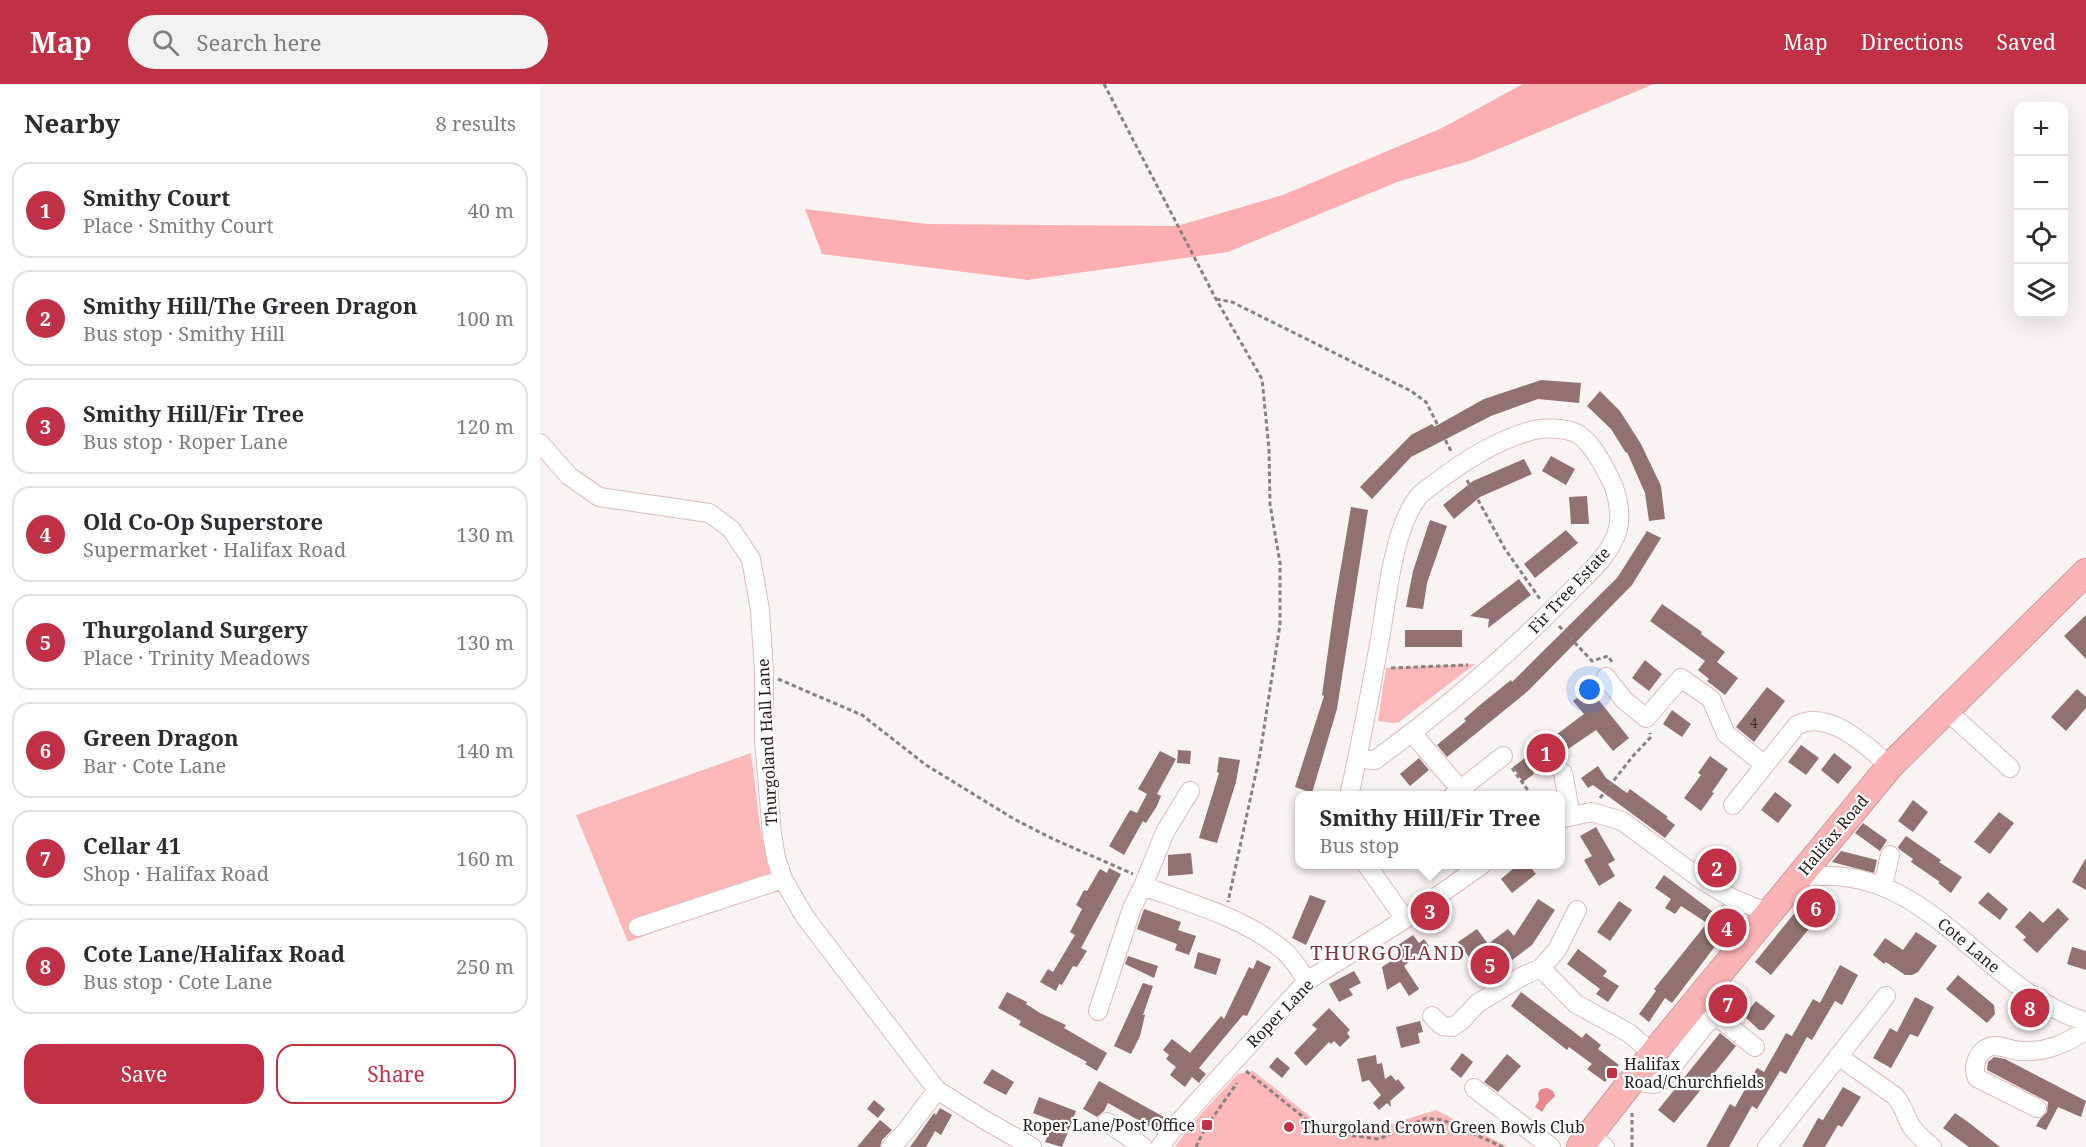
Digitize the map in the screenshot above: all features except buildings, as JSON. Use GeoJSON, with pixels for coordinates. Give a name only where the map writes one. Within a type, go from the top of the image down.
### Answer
{"type":"FeatureCollection","features":[{"type":"Feature","properties":{"kind":"highway","name":"Halifax Road"},"geometry":{"type":"LineString","coordinates":[[1592,1143],[1632,1081],[1653,1054],[1700,1014],[1771,910],[1890,766],[2086,572]]}},
{"type":"Feature","properties":{"kind":"street","name":"Fir Tree Estate"},"geometry":{"type":"LineString","coordinates":[[1349,791],[1358,759],[1395,557],[1405,521],[1419,496],[1453,469],[1492,446],[1528,431],[1551,428],[1577,434],[1593,448],[1611,478],[1619,505],[1618,529],[1609,549],[1497,664],[1375,760],[1358,759]]}},
{"type":"Feature","properties":{"kind":"street","name":"Thurgoland Hall Lane"},"geometry":{"type":"LineString","coordinates":[[540,443],[569,477],[599,497],[709,513],[731,529],[751,559],[760,610],[764,672],[764,740],[772,834],[776,858],[783,879],[805,917],[938,1089],[983,1119],[1032,1147]]}},
{"type":"Feature","properties":{"kind":"street"},"geometry":{"type":"LineString","coordinates":[[1606,677],[1624,700],[1646,718],[1681,678],[1711,699],[1726,734],[1765,765]]}},
{"type":"Feature","properties":{"kind":"street"},"geometry":{"type":"LineString","coordinates":[[1946,710],[2010,768]]}},
{"type":"Feature","properties":{"kind":"street"},"geometry":{"type":"LineString","coordinates":[[1732,805],[1797,725],[1807,720],[1818,720],[1858,737],[1890,766]]}},
{"type":"Feature","properties":{"kind":"street"},"geometry":{"type":"LineString","coordinates":[[1412,733],[1455,791]]}},
{"type":"Feature","properties":{"kind":"street"},"geometry":{"type":"LineString","coordinates":[[1457,791],[1503,756]]}},
{"type":"Feature","properties":{"kind":"street"},"geometry":{"type":"LineString","coordinates":[[1563,774],[1564,791]]}},
{"type":"Feature","properties":{"kind":"street"},"geometry":{"type":"LineString","coordinates":[[1098,1011],[1132,908],[1145,883],[1165,832],[1190,791]]}},
{"type":"Feature","properties":{"kind":"street"},"geometry":{"type":"LineString","coordinates":[[1566,817],[1591,812],[1622,821],[1702,880],[1732,898],[1756,908],[1771,910]]}},
{"type":"Feature","properties":{"kind":"street"},"geometry":{"type":"LineString","coordinates":[[1883,886],[1890,855]]}},
{"type":"Feature","properties":{"kind":"street"},"geometry":{"type":"LineString","coordinates":[[1370,869],[1405,919]]}},
{"type":"Feature","properties":{"kind":"street","name":"Roper Lane"},"geometry":{"type":"LineString","coordinates":[[1160,1147],[1177,1124],[1308,981],[1405,919],[1476,869]]}},
{"type":"Feature","properties":{"kind":"street","name":"Cote Lane"},"geometry":{"type":"LineString","coordinates":[[1797,878],[1838,876],[1883,886],[1902,894],[1927,909],[1996,968],[2043,1002],[2065,1015],[2086,1022]]}},
{"type":"Feature","properties":{"kind":"street"},"geometry":{"type":"LineString","coordinates":[[638,927],[783,879]]}},
{"type":"Feature","properties":{"kind":"street"},"geometry":{"type":"LineString","coordinates":[[1145,883],[1260,933],[1280,947],[1308,981]]}},
{"type":"Feature","properties":{"kind":"street"},"geometry":{"type":"LineString","coordinates":[[1432,1016],[1442,1026],[1452,1027],[1478,1003],[1521,977],[1541,968],[1557,950],[1577,910]]}},
{"type":"Feature","properties":{"kind":"street"},"geometry":{"type":"LineString","coordinates":[[1541,968],[1576,1004],[1629,1033],[1653,1054]]}},
{"type":"Feature","properties":{"kind":"street"},"geometry":{"type":"LineString","coordinates":[[1767,1147],[1886,996]]}},
{"type":"Feature","properties":{"kind":"street"},"geometry":{"type":"LineString","coordinates":[[1632,1081],[1654,1084],[1662,1080],[1700,1014],[1720,1019],[1755,1047]]}},
{"type":"Feature","properties":{"kind":"street"},"geometry":{"type":"LineString","coordinates":[[2037,1107],[1977,1078],[1974,1071],[1980,1054],[1994,1046],[2021,1051],[2039,1051],[2065,1043],[2086,1030]]}},
{"type":"Feature","properties":{"kind":"street"},"geometry":{"type":"LineString","coordinates":[[1838,1056],[1895,1096],[1903,1105],[1917,1135],[1932,1147]]}},
{"type":"Feature","properties":{"kind":"street"},"geometry":{"type":"LineString","coordinates":[[1474,1088],[1551,1147]]}},
{"type":"Feature","properties":{"kind":"street"},"geometry":{"type":"LineString","coordinates":[[891,1147],[938,1089]]}},
{"type":"Feature","properties":{"kind":"street"},"geometry":{"type":"LineString","coordinates":[[1107,1122],[1143,1147]]}},
{"type":"Feature","properties":{"kind":"path"},"geometry":{"type":"LineString","coordinates":[[1104,84],[1216,299],[1262,379],[1269,449],[1270,504],[1280,563],[1280,625],[1260,754],[1225,916]]}},
{"type":"Feature","properties":{"kind":"path"},"geometry":{"type":"LineString","coordinates":[[1374,669],[1497,664]]}},
{"type":"Feature","properties":{"kind":"path"},"geometry":{"type":"LineString","coordinates":[[764,672],[862,715],[926,765],[1014,819],[1145,883]]}},
{"type":"Feature","properties":{"kind":"path"},"geometry":{"type":"LineString","coordinates":[[1591,812],[1605,790],[1651,737]]}},
{"type":"Feature","properties":{"kind":"path"},"geometry":{"type":"LineString","coordinates":[[1503,756],[1529,791]]}},
{"type":"Feature","properties":{"kind":"path"},"geometry":{"type":"LineString","coordinates":[[1196,1147],[1204,1130],[1237,1084],[1238,1071],[1232,1064]]}},
{"type":"Feature","properties":{"kind":"path"},"geometry":{"type":"LineString","coordinates":[[1232,1064],[1254,1077],[1323,1131],[1379,1138],[1426,1118],[1443,1120],[1503,1147]]}},
{"type":"Feature","properties":{"kind":"shaded area"},"geometry":{"type":"Polygon","coordinates":[[[1523,84],[1654,84],[1472,160],[1397,182],[1228,252],[1027,280],[822,254],[805,209],[927,224],[1177,226],[1283,195],[1442,128],[1523,84]]]}},
{"type":"Feature","properties":{"kind":"shaded area"},"geometry":{"type":"Polygon","coordinates":[[[1475,664],[1399,722],[1378,721],[1386,668],[1475,664]]]}},
{"type":"Feature","properties":{"kind":"shaded area"},"geometry":{"type":"Polygon","coordinates":[[[751,753],[760,827],[773,887],[628,942],[576,815],[751,753]]]}},
{"type":"Feature","properties":{"kind":"shaded area"},"geometry":{"type":"Polygon","coordinates":[[[1253,1071],[1323,1127],[1363,1133],[1436,1110],[1508,1147],[1175,1147],[1190,1126],[1238,1074],[1253,1071]]]}},
{"type":"Feature","properties":{"kind":"shaded area"},"geometry":{"type":"Polygon","coordinates":[[[1547,1088],[1553,1091],[1555,1096],[1542,1112],[1535,1107],[1539,1100],[1538,1093],[1541,1089],[1547,1088]]]}},
{"type":"Feature","properties":{"kind":"place","name":"Smithy Court"},"geometry":{"type":"Point","coordinates":[1546,753]}},
{"type":"Feature","properties":{"kind":"place","name":"Smithy Hill/The Green Dragon"},"geometry":{"type":"Point","coordinates":[1717,868]}},
{"type":"Feature","properties":{"kind":"place","name":"Green Dragon"},"geometry":{"type":"Point","coordinates":[1816,908]}},
{"type":"Feature","properties":{"kind":"place","name":"Smithy Hill/Fir Tree"},"geometry":{"type":"Point","coordinates":[1430,911]}},
{"type":"Feature","properties":{"kind":"place","name":"Old Co-Op Superstore"},"geometry":{"type":"Point","coordinates":[1727,928]}},
{"type":"Feature","properties":{"kind":"place","name":"Thurgoland Surgery"},"geometry":{"type":"Point","coordinates":[1490,965]}},
{"type":"Feature","properties":{"kind":"place","name":"Cellar 41"},"geometry":{"type":"Point","coordinates":[1728,1004]}},
{"type":"Feature","properties":{"kind":"place","name":"Cote Lane/Halifax Road"},"geometry":{"type":"Point","coordinates":[2030,1008]}},
{"type":"Feature","properties":{"kind":"place","name":"Halifax Road/Churchfields"},"geometry":{"type":"Point","coordinates":[1612,1073]}},
{"type":"Feature","properties":{"kind":"place","name":"Roper Lane/Post Office"},"geometry":{"type":"Point","coordinates":[1207,1125]}},
{"type":"Feature","properties":{"kind":"place","name":"Thurgoland Crown Green Bowls Club"},"geometry":{"type":"Point","coordinates":[1289,1127]}},
{"type":"Feature","properties":{"kind":"district","name":"THURGOLAND"},"geometry":{"type":"Point","coordinates":[1388,952]}}]}
